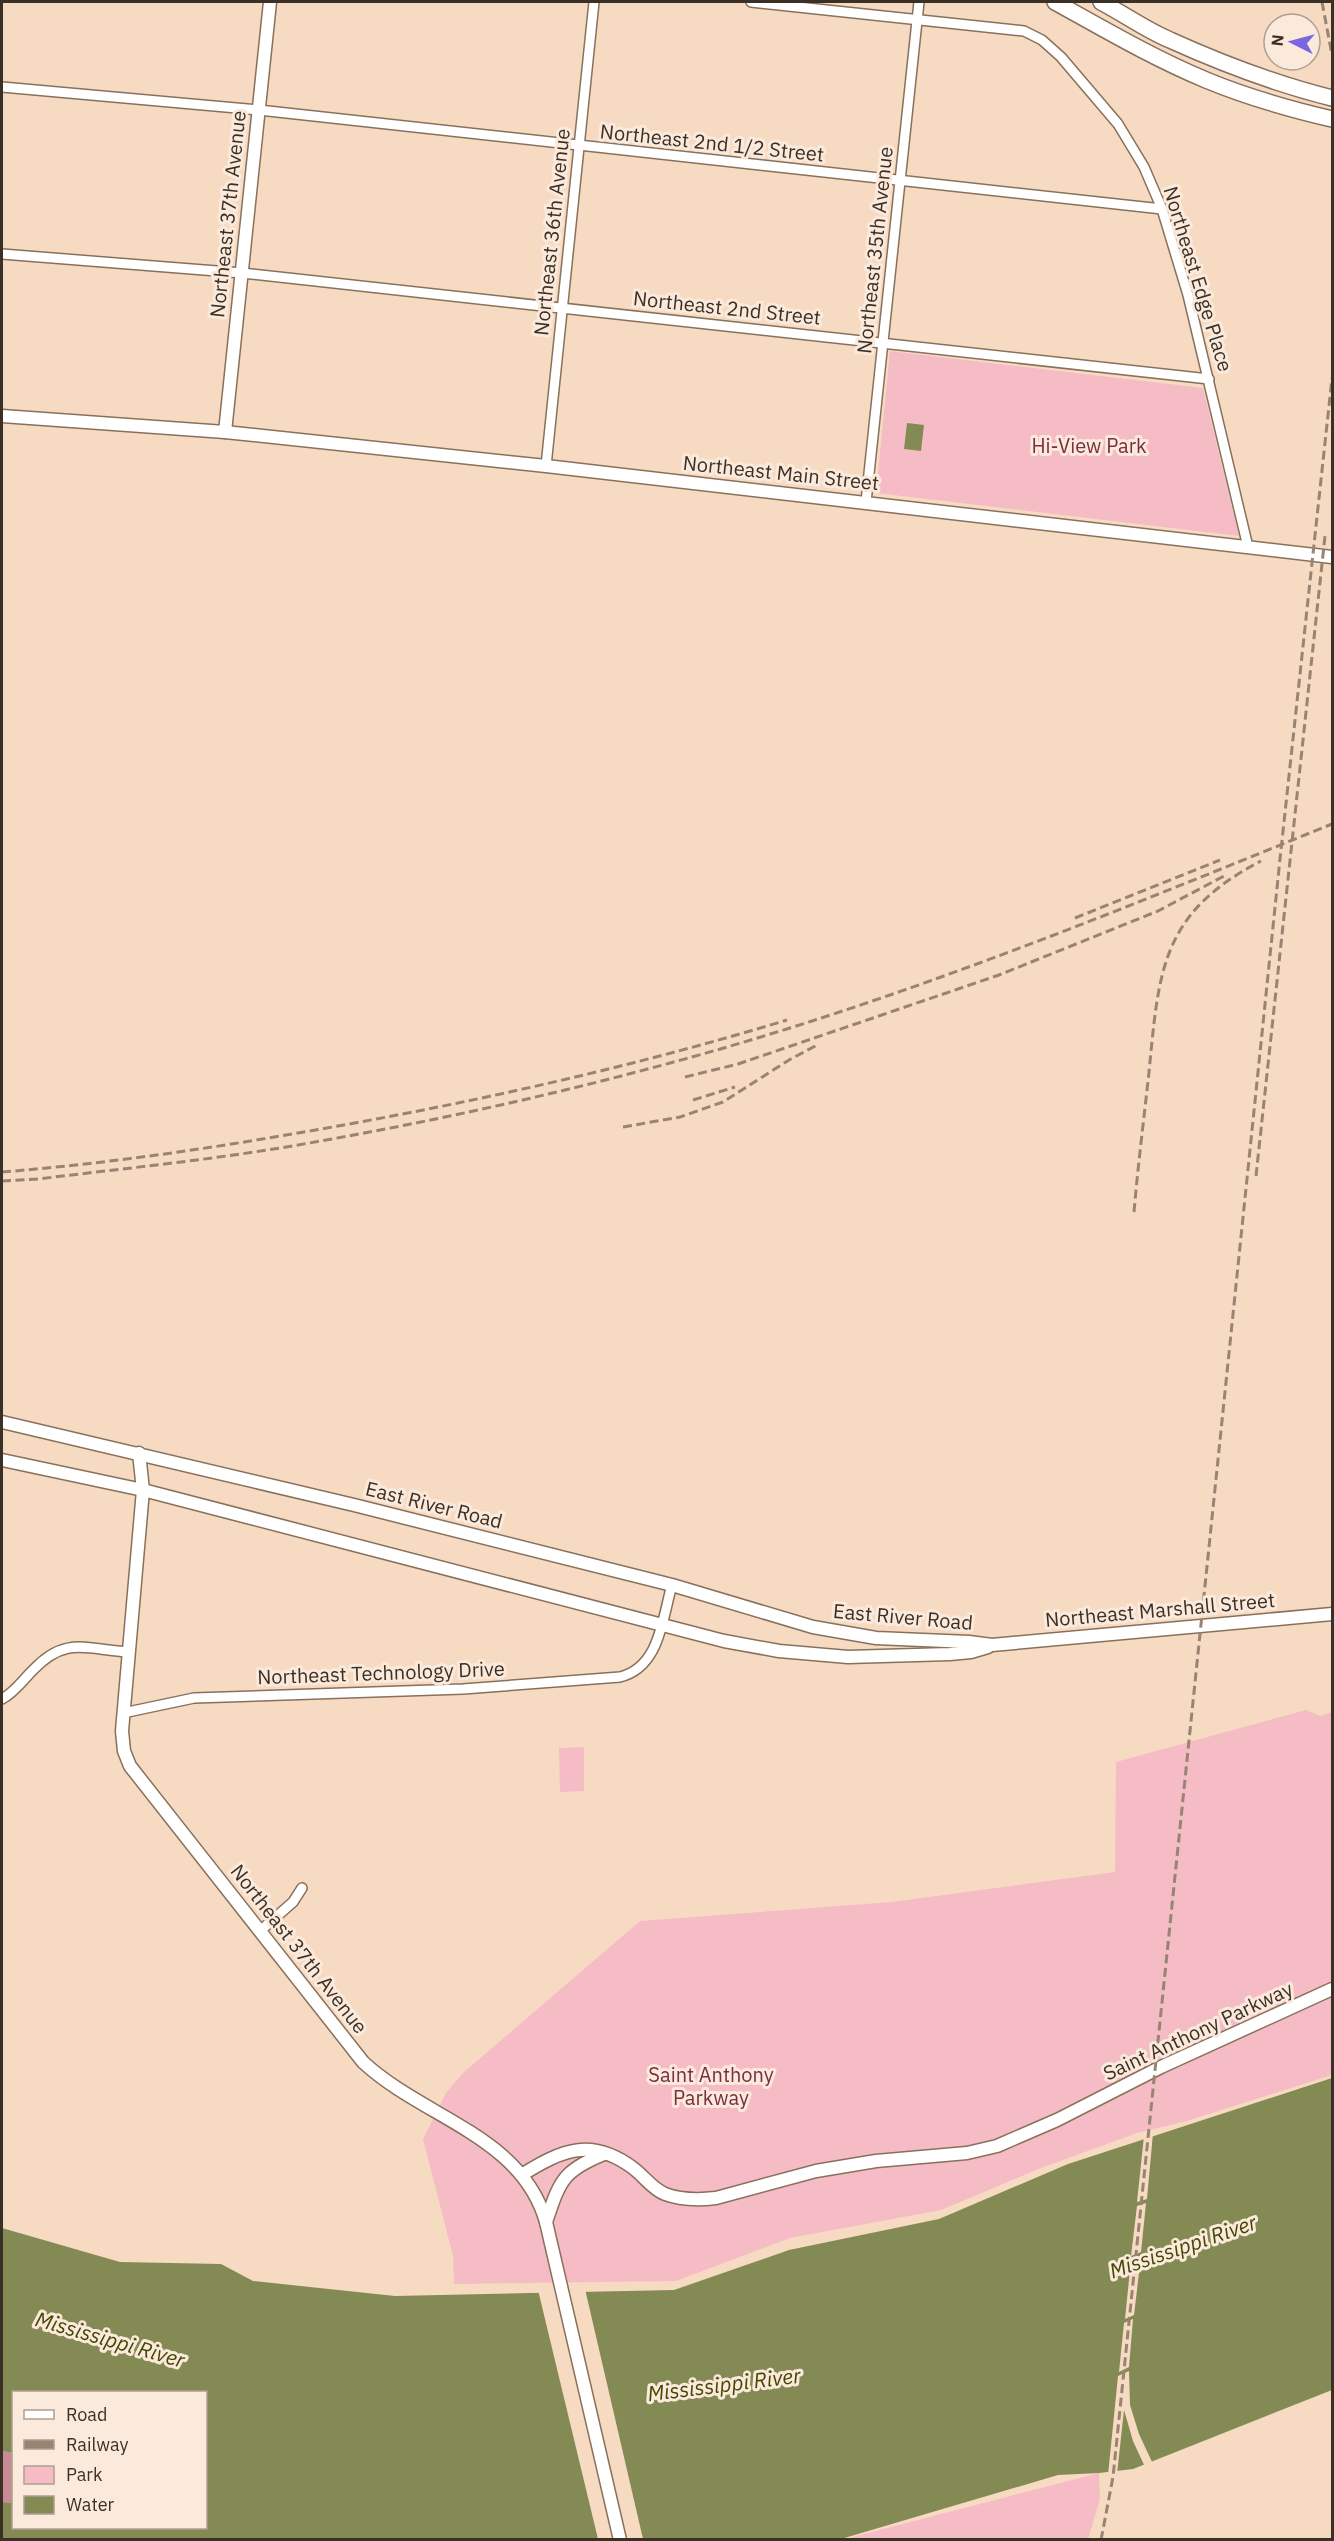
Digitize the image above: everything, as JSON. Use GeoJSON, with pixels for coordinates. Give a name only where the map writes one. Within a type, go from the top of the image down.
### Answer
{"type":"FeatureCollection","features":[{"type":"Feature","properties":{"kind":"main road"},"geometry":{"type":"LineString","coordinates":[[1055,2],[1108,32],[1203,79],[1257,99],[1332,119]]}},
{"type":"Feature","properties":{"kind":"main road"},"geometry":{"type":"LineString","coordinates":[[1101,2],[1168,40],[1247,73],[1332,98]]}},
{"type":"Feature","properties":{"kind":"main road"},"geometry":{"type":"LineString","coordinates":[[1109,2],[1127,16]]}},
{"type":"Feature","properties":{"kind":"street","name":"Northeast 37th Avenue"},"geometry":{"type":"LineString","coordinates":[[225,432],[270,2]]}},
{"type":"Feature","properties":{"kind":"street","name":"Northeast 36th Avenue"},"geometry":{"type":"LineString","coordinates":[[546,466],[594,2]]}},
{"type":"Feature","properties":{"kind":"street"},"geometry":{"type":"LineString","coordinates":[[750,2],[917,20]]}},
{"type":"Feature","properties":{"kind":"street","name":"Northeast 35th Avenue"},"geometry":{"type":"LineString","coordinates":[[866,502],[918,2]]}},
{"type":"Feature","properties":{"kind":"street","name":"Northeast Edge Place"},"geometry":{"type":"LineString","coordinates":[[917,20],[1024,31],[1042,40],[1061,57],[1118,124],[1144,167],[1162,209],[1188,295],[1248,547]]}},
{"type":"Feature","properties":{"kind":"street","name":"Northeast 2nd 1/2 Street"},"geometry":{"type":"LineString","coordinates":[[2,87],[259,110],[1162,209]]}},
{"type":"Feature","properties":{"kind":"street","name":"Northeast 2nd Street"},"geometry":{"type":"LineString","coordinates":[[2,254],[242,273],[1209,379]]}},
{"type":"Feature","properties":{"kind":"street","name":"Northeast Main Street"},"geometry":{"type":"LineString","coordinates":[[2,416],[225,432],[546,466],[1332,557]]}},
{"type":"Feature","properties":{"kind":"street","name":"East River Road"},"geometry":{"type":"LineString","coordinates":[[2,1422],[354,1504],[672,1585],[813,1628],[876,1638],[992,1645]]}},
{"type":"Feature","properties":{"kind":"street","name":"Northeast 37th Avenue"},"geometry":{"type":"LineString","coordinates":[[139,1453],[143,1490],[123,1713],[124,1751],[130,1766],[363,2062],[400,2092],[490,2145],[523,2174],[533,2189],[546,2222],[620,2540]]}},
{"type":"Feature","properties":{"kind":"street","name":"East River Road"},"geometry":{"type":"LineString","coordinates":[[2,1461],[143,1490],[581,1602],[661,1625],[779,1651],[848,1657],[961,1653],[992,1645]]}},
{"type":"Feature","properties":{"kind":"street"},"geometry":{"type":"LineString","coordinates":[[661,1625],[672,1585]]}},
{"type":"Feature","properties":{"kind":"street","name":"Northeast Marshall Street"},"geometry":{"type":"LineString","coordinates":[[992,1645],[1332,1614]]}},
{"type":"Feature","properties":{"kind":"street","name":"Northeast Technology Drive"},"geometry":{"type":"LineString","coordinates":[[123,1713],[194,1698],[463,1689],[620,1677],[640,1668],[654,1651],[661,1625]]}},
{"type":"Feature","properties":{"kind":"street"},"geometry":{"type":"LineString","coordinates":[[2,1699],[10,1694],[46,1656],[57,1650],[69,1646],[129,1652]]}},
{"type":"Feature","properties":{"kind":"street"},"geometry":{"type":"LineString","coordinates":[[260,1931],[293,1902],[302,1888]]}},
{"type":"Feature","properties":{"kind":"street","name":"Saint Anthony Parkway"},"geometry":{"type":"LineString","coordinates":[[523,2174],[565,2151],[590,2150],[622,2161],[664,2194],[700,2200],[716,2198],[816,2171],[876,2162],[967,2153],[997,2146],[1058,2120],[1161,2067],[1332,1989]]}},
{"type":"Feature","properties":{"kind":"street"},"geometry":{"type":"LineString","coordinates":[[546,2222],[558,2187],[565,2177],[581,2163],[604,2154]]}},
{"type":"Feature","properties":{"kind":"green space","name":"Hi-View Park"},"geometry":{"type":"Polygon","coordinates":[[[890,351],[1203,388],[1239,536],[876,493],[890,351]]]}},
{"type":"Feature","properties":{"kind":"green space","name":"Saint Anthony Parkway"},"geometry":{"type":"Polygon","coordinates":[[[1306,1710],[1320,1716],[1332,1712],[1332,2075],[1187,2121],[1137,2133],[1041,2168],[941,2210],[790,2238],[676,2281],[454,2284],[453,2256],[423,2139],[446,2093],[463,2073],[640,1921],[892,1902],[1115,1872],[1116,1762],[1306,1710]]]}},
{"type":"Feature","properties":{"kind":"green space"},"geometry":{"type":"Polygon","coordinates":[[[584,1747],[584,1791],[560,1792],[559,1748],[584,1747]]]}},
{"type":"Feature","properties":{"kind":"green space"},"geometry":{"type":"Polygon","coordinates":[[[1099,2473],[1100,2499],[1088,2539],[845,2539],[1099,2473]]]}},
{"type":"Feature","properties":{"kind":"shaded area"},"geometry":{"type":"Polygon","coordinates":[[[2,2451],[12,2453],[12,2503],[2,2502],[2,2451]]]}},
{"type":"Feature","properties":{"kind":"water"},"geometry":{"type":"Polygon","coordinates":[[[907,423],[924,425],[921,451],[904,449],[907,423]]]}},
{"type":"Feature","properties":{"kind":"water","name":"Mississippi River"},"geometry":{"type":"Polygon","coordinates":[[[1332,2078],[1332,2390],[1133,2469],[1058,2475],[841,2539],[2,2539],[2,2502],[12,2503],[12,2529],[207,2529],[207,2391],[12,2391],[12,2453],[2,2451],[2,2228],[120,2262],[221,2264],[253,2281],[395,2296],[674,2290],[789,2250],[939,2219],[1068,2164],[1332,2078]]]}},
{"type":"Feature","properties":{"kind":"pier"},"geometry":{"type":"Polygon","coordinates":[[[1153,2133],[1147,2199],[1137,2202],[1144,2136],[1153,2133]]]}},
{"type":"Feature","properties":{"kind":"pier"},"geometry":{"type":"Polygon","coordinates":[[[1146,2203],[1141,2252],[1131,2256],[1137,2206],[1146,2203]]]}},
{"type":"Feature","properties":{"kind":"pier"},"geometry":{"type":"Polygon","coordinates":[[[1141,2256],[1134,2315],[1125,2319],[1131,2260],[1141,2256]]]}},
{"type":"Feature","properties":{"kind":"pier"},"geometry":{"type":"Polygon","coordinates":[[[585,2289],[643,2539],[598,2539],[538,2290],[585,2289]]]}},
{"type":"Feature","properties":{"kind":"pier"},"geometry":{"type":"Polygon","coordinates":[[[1133,2319],[1129,2367],[1119,2372],[1124,2323],[1133,2319]]]}},
{"type":"Feature","properties":{"kind":"pier"},"geometry":{"type":"Polygon","coordinates":[[[1129,2371],[1130,2405],[1139,2434],[1153,2464],[1145,2467],[1133,2441],[1124,2410],[1117,2474],[1108,2475],[1118,2376],[1129,2371]]]}},
{"type":"Feature","properties":{"kind":"railway"},"geometry":{"type":"LineString","coordinates":[[1322,2],[1332,55]]}},
{"type":"Feature","properties":{"kind":"railway"},"geometry":{"type":"LineString","coordinates":[[1101,2540],[1113,2477],[1280,859],[1332,378]]}},
{"type":"Feature","properties":{"kind":"railway"},"geometry":{"type":"LineString","coordinates":[[1256,1176],[1325,536]]}},
{"type":"Feature","properties":{"kind":"railway"},"geometry":{"type":"LineString","coordinates":[[2,1181],[38,1179],[250,1153],[427,1121],[622,1076],[755,1039],[922,984],[1005,954],[1332,824]]}},
{"type":"Feature","properties":{"kind":"railway"},"geometry":{"type":"LineString","coordinates":[[1075,918],[1220,860]]}},
{"type":"Feature","properties":{"kind":"railway"},"geometry":{"type":"LineString","coordinates":[[1134,1212],[1157,1003],[1162,974],[1171,948],[1184,924],[1203,902],[1228,881],[1261,861]]}},
{"type":"Feature","properties":{"kind":"railway"},"geometry":{"type":"LineString","coordinates":[[685,1077],[738,1064],[999,975],[1158,911],[1224,876]]}},
{"type":"Feature","properties":{"kind":"railway"},"geometry":{"type":"LineString","coordinates":[[2,1172],[170,1153],[395,1116],[620,1066],[787,1020]]}},
{"type":"Feature","properties":{"kind":"railway"},"geometry":{"type":"LineString","coordinates":[[623,1127],[680,1117],[723,1102],[789,1060],[819,1044]]}},
{"type":"Feature","properties":{"kind":"railway"},"geometry":{"type":"LineString","coordinates":[[693,1100],[735,1087]]}}]}
